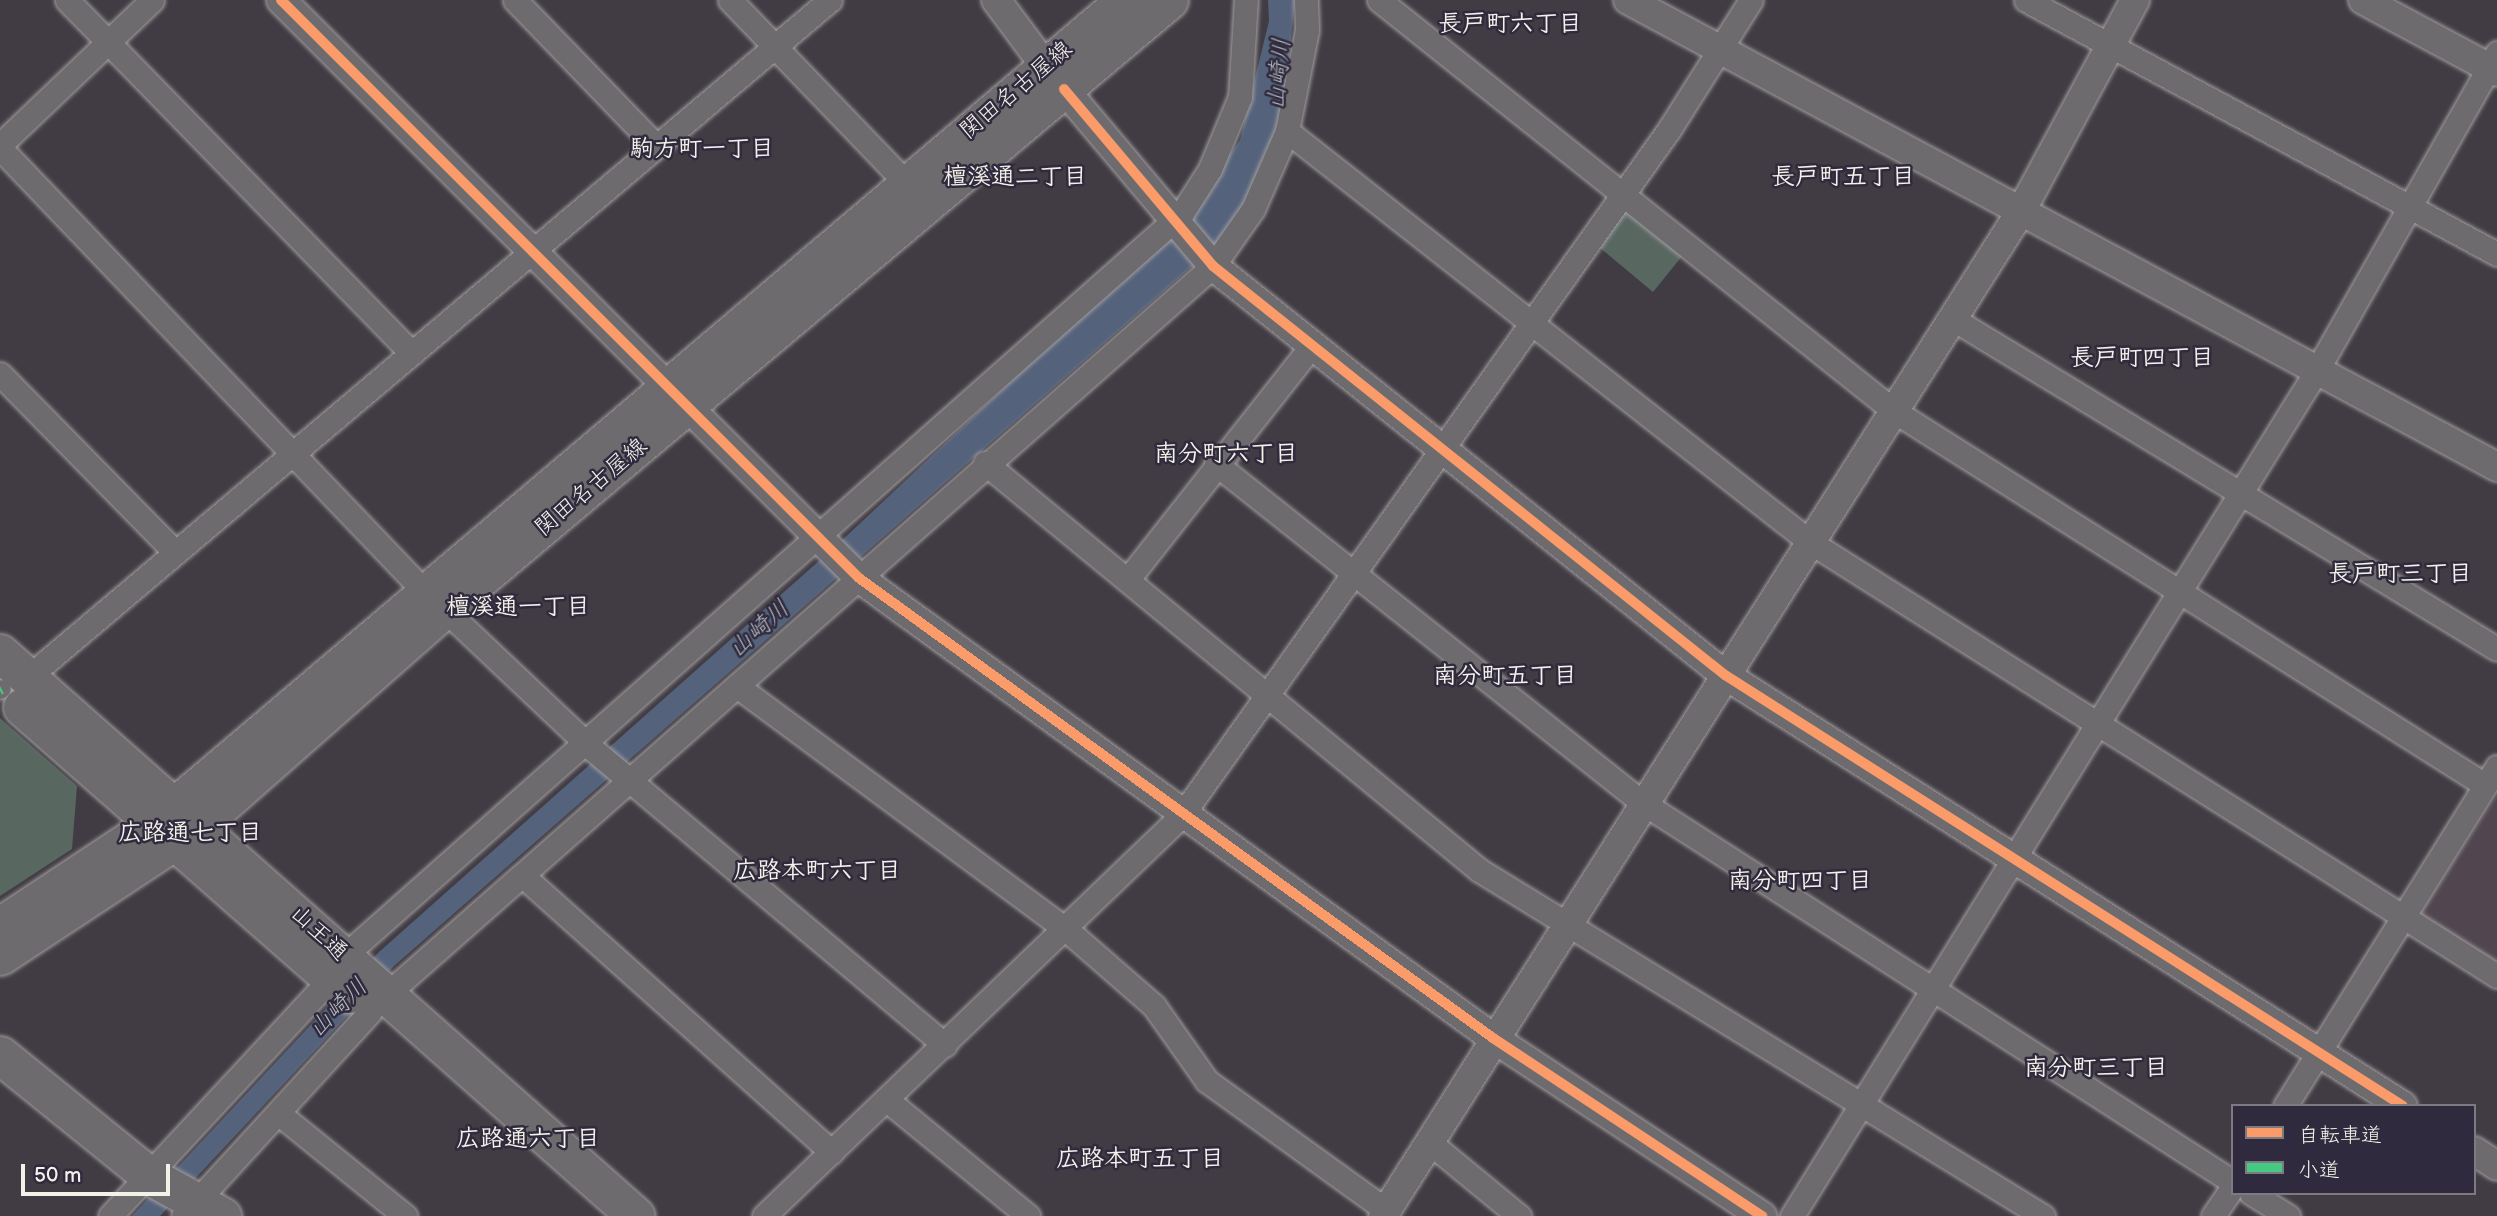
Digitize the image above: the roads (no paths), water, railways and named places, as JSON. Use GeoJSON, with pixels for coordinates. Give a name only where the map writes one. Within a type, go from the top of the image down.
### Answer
{"type":"FeatureCollection","features":[{"type":"Feature","properties":{"kind":"main road","name":"関田名古屋線"},"geometry":{"type":"LineString","coordinates":[[0,956],[176,824],[434,600],[1054,77],[1125,0]]}},
{"type":"Feature","properties":{"kind":"main road","name":"関田名古屋線"},"geometry":{"type":"LineString","coordinates":[[675,396],[906,183],[1054,77],[1169,0]]}},
{"type":"Feature","properties":{"kind":"main road","name":"山王通"},"geometry":{"type":"LineString","coordinates":[[6,679],[176,824],[377,1002],[636,1216]]}},
{"type":"Feature","properties":{"kind":"main road","name":"関田名古屋線"},"geometry":{"type":"LineString","coordinates":[[0,926],[176,824]]}},
{"type":"Feature","properties":{"kind":"main road","name":"山王通"},"geometry":{"type":"LineString","coordinates":[[377,1002],[598,1216]]}},
{"type":"Feature","properties":{"kind":"main road"},"geometry":{"type":"LineString","coordinates":[[0,1055],[150,1177],[197,1209]]}},
{"type":"Feature","properties":{"kind":"street"},"geometry":{"type":"LineString","coordinates":[[67,0],[411,352]]}},
{"type":"Feature","properties":{"kind":"street"},"geometry":{"type":"LineString","coordinates":[[152,0],[0,147],[434,600],[589,746],[945,1045]]}},
{"type":"Feature","properties":{"kind":"street"},"geometry":{"type":"LineString","coordinates":[[281,0],[819,542],[859,578],[1182,816],[1493,1038],[1762,1216]]}},
{"type":"Feature","properties":{"kind":"street"},"geometry":{"type":"LineString","coordinates":[[515,0],[656,146]]}},
{"type":"Feature","properties":{"kind":"street"},"geometry":{"type":"LineString","coordinates":[[730,0],[906,183]]}},
{"type":"Feature","properties":{"kind":"street"},"geometry":{"type":"LineString","coordinates":[[6,679],[174,551],[830,0]]}},
{"type":"Feature","properties":{"kind":"street"},"geometry":{"type":"LineString","coordinates":[[996,0],[1054,77],[1210,262],[1725,675],[2016,856],[2400,1104]]}},
{"type":"Feature","properties":{"kind":"street"},"geometry":{"type":"LineString","coordinates":[[110,1216],[150,1177],[340,969],[1175,222],[1210,169],[1240,97],[1246,0]]}},
{"type":"Feature","properties":{"kind":"street"},"geometry":{"type":"LineString","coordinates":[[197,1209],[377,1002],[859,578],[1210,262],[1253,209],[1287,131],[1307,30],[1306,0]]}},
{"type":"Feature","properties":{"kind":"street"},"geometry":{"type":"LineString","coordinates":[[1379,0],[1894,411],[2180,594],[2491,776],[2286,1104]]}},
{"type":"Feature","properties":{"kind":"street"},"geometry":{"type":"LineString","coordinates":[[1628,0],[2497,467]]}},
{"type":"Feature","properties":{"kind":"street"},"geometry":{"type":"LineString","coordinates":[[764,1216],[1067,930],[1182,816],[1271,696],[1724,51],[1751,0]]}},
{"type":"Feature","properties":{"kind":"street"},"geometry":{"type":"LineString","coordinates":[[2026,0],[2497,254]]}},
{"type":"Feature","properties":{"kind":"street"},"geometry":{"type":"LineString","coordinates":[[737,686],[1067,930],[1154,1006],[1207,1081],[1385,1213],[1493,1038],[2021,211],[2135,0]]}},
{"type":"Feature","properties":{"kind":"street"},"geometry":{"type":"LineString","coordinates":[[1792,1216],[1932,987],[2100,725],[2243,492],[2495,64],[2363,0]]}},
{"type":"Feature","properties":{"kind":"street"},"geometry":{"type":"LineString","coordinates":[[1287,131],[1810,542],[2497,976]]}},
{"type":"Feature","properties":{"kind":"street"},"geometry":{"type":"LineString","coordinates":[[1952,319],[2243,492],[2497,649]]}},
{"type":"Feature","properties":{"kind":"street"},"geometry":{"type":"LineString","coordinates":[[1128,579],[1312,345]]}},
{"type":"Feature","properties":{"kind":"street"},"geometry":{"type":"LineString","coordinates":[[0,374],[174,551]]}},
{"type":"Feature","properties":{"kind":"street"},"geometry":{"type":"LineString","coordinates":[[985,463],[1479,870],[1569,920],[1863,1100],[2043,1216]]}},
{"type":"Feature","properties":{"kind":"street"},"geometry":{"type":"LineString","coordinates":[[1216,464],[1643,803],[1932,987],[2231,1183]]}},
{"type":"Feature","properties":{"kind":"street"},"geometry":{"type":"LineString","coordinates":[[523,876],[832,1152]]}},
{"type":"Feature","properties":{"kind":"street"},"geometry":{"type":"LineString","coordinates":[[887,1100],[1028,1216]]}},
{"type":"Feature","properties":{"kind":"street"},"geometry":{"type":"LineString","coordinates":[[278,1113],[405,1216]]}},
{"type":"Feature","properties":{"kind":"street"},"geometry":{"type":"LineString","coordinates":[[1429,1142],[1519,1216]]}},
{"type":"Feature","properties":{"kind":"street"},"geometry":{"type":"LineString","coordinates":[[2476,1152],[2497,1166]]}},
{"type":"Feature","properties":{"kind":"street"},"geometry":{"type":"LineString","coordinates":[[2213,1216],[2231,1187]]}},
{"type":"Feature","properties":{"kind":"street"},"geometry":{"type":"LineString","coordinates":[[2255,1195],[2288,1216]]}},
{"type":"Feature","properties":{"kind":"water","name":"山崎川"},"geometry":{"type":"Polygon","coordinates":[[[1268,0],[1295,0],[1282,121],[1250,197],[1213,248],[394,966],[160,1216],[132,1216],[379,952],[838,544],[1185,218],[1240,140],[1269,21],[1268,0]]]}},
{"type":"Feature","properties":{"kind":"district","name":"長戸町六丁目"},"geometry":{"type":"Point","coordinates":[1510,24]}},
{"type":"Feature","properties":{"kind":"district","name":"駒方町一丁目"},"geometry":{"type":"Point","coordinates":[702,149]}},
{"type":"Feature","properties":{"kind":"district","name":"檀溪通二丁目"},"geometry":{"type":"Point","coordinates":[1015,177]}},
{"type":"Feature","properties":{"kind":"district","name":"長戸町五丁目"},"geometry":{"type":"Point","coordinates":[1843,177]}},
{"type":"Feature","properties":{"kind":"district","name":"長戸町四丁目"},"geometry":{"type":"Point","coordinates":[2142,358]}},
{"type":"Feature","properties":{"kind":"district","name":"南分町六丁目"},"geometry":{"type":"Point","coordinates":[1226,454]}},
{"type":"Feature","properties":{"kind":"district","name":"長戸町三丁目"},"geometry":{"type":"Point","coordinates":[2400,574]}},
{"type":"Feature","properties":{"kind":"district","name":"檀溪通一丁目"},"geometry":{"type":"Point","coordinates":[518,607]}},
{"type":"Feature","properties":{"kind":"district","name":"南分町五丁目"},"geometry":{"type":"Point","coordinates":[1505,676]}},
{"type":"Feature","properties":{"kind":"district","name":"広路通七丁目"},"geometry":{"type":"Point","coordinates":[190,833]}},
{"type":"Feature","properties":{"kind":"district","name":"広路本町六丁目"},"geometry":{"type":"Point","coordinates":[817,871]}},
{"type":"Feature","properties":{"kind":"district","name":"南分町四丁目"},"geometry":{"type":"Point","coordinates":[1800,881]}},
{"type":"Feature","properties":{"kind":"district","name":"南分町三丁目"},"geometry":{"type":"Point","coordinates":[2096,1068]}},
{"type":"Feature","properties":{"kind":"district","name":"広路通六丁目"},"geometry":{"type":"Point","coordinates":[528,1139]}},
{"type":"Feature","properties":{"kind":"district","name":"広路本町五丁目"},"geometry":{"type":"Point","coordinates":[1140,1159]}}]}
